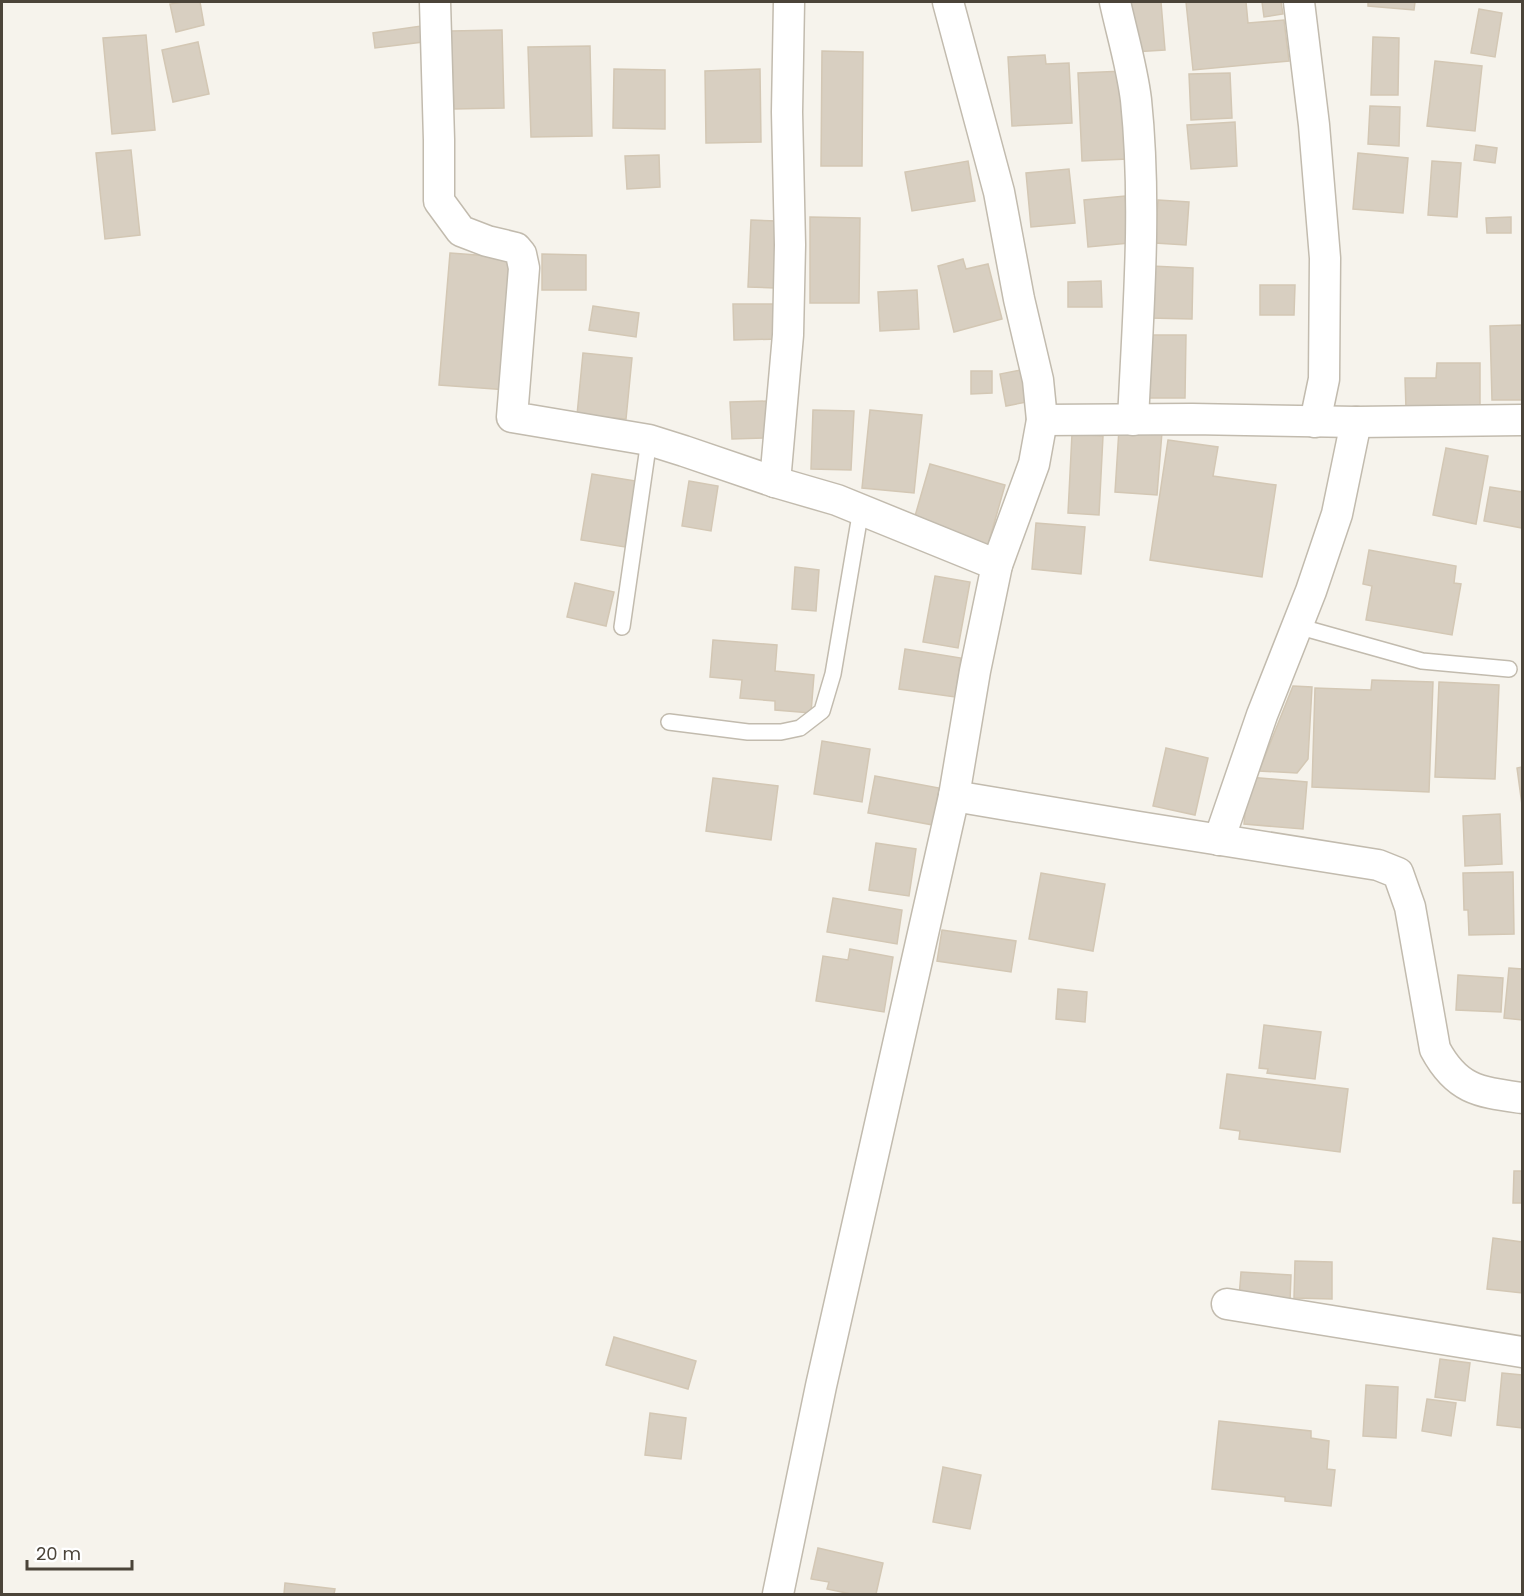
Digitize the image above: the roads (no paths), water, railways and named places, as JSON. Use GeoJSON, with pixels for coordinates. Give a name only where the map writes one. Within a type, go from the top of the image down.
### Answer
{"type":"FeatureCollection","features":[{"type":"Feature","properties":{"kind":"street"},"geometry":{"type":"LineString","coordinates":[[435,2],[439,201],[461,231],[487,242],[516,248],[521,254],[524,268],[512,417],[649,440],[837,500],[997,565]]}},
{"type":"Feature","properties":{"kind":"street"},"geometry":{"type":"LineString","coordinates":[[775,482],[788,335],[789,2]]}},
{"type":"Feature","properties":{"kind":"street"},"geometry":{"type":"LineString","coordinates":[[778,1594],[824,1374],[954,796],[975,671],[997,565],[1034,464],[1042,420],[1038,380],[1019,299],[999,192],[948,2]]}},
{"type":"Feature","properties":{"kind":"street"},"geometry":{"type":"LineString","coordinates":[[1115,2],[1136,99],[1140,181],[1139,284],[1133,420]]}},
{"type":"Feature","properties":{"kind":"street"},"geometry":{"type":"LineString","coordinates":[[1299,2],[1314,125],[1325,258],[1324,378],[1315,422]]}},
{"type":"Feature","properties":{"kind":"street"},"geometry":{"type":"LineString","coordinates":[[1042,420],[1315,422],[1522,420]]}},
{"type":"Feature","properties":{"kind":"street"},"geometry":{"type":"LineString","coordinates":[[1219,840],[1262,715],[1337,514],[1356,422]]}},
{"type":"Feature","properties":{"kind":"street"},"geometry":{"type":"LineString","coordinates":[[954,796],[1378,865],[1398,873],[1410,907],[1435,1049],[1445,1068],[1462,1083],[1487,1093],[1522,1098]]}},
{"type":"Feature","properties":{"kind":"street"},"geometry":{"type":"LineString","coordinates":[[1227,1304],[1522,1352]]}},
{"type":"Feature","properties":{"kind":"lane"},"geometry":{"type":"LineString","coordinates":[[622,627],[649,440]]}},
{"type":"Feature","properties":{"kind":"lane"},"geometry":{"type":"LineString","coordinates":[[669,722],[748,732],[781,732],[800,728],[822,711],[833,674],[861,509]]}},
{"type":"Feature","properties":{"kind":"lane"},"geometry":{"type":"LineString","coordinates":[[1297,626],[1422,661],[1509,669]]}}]}
